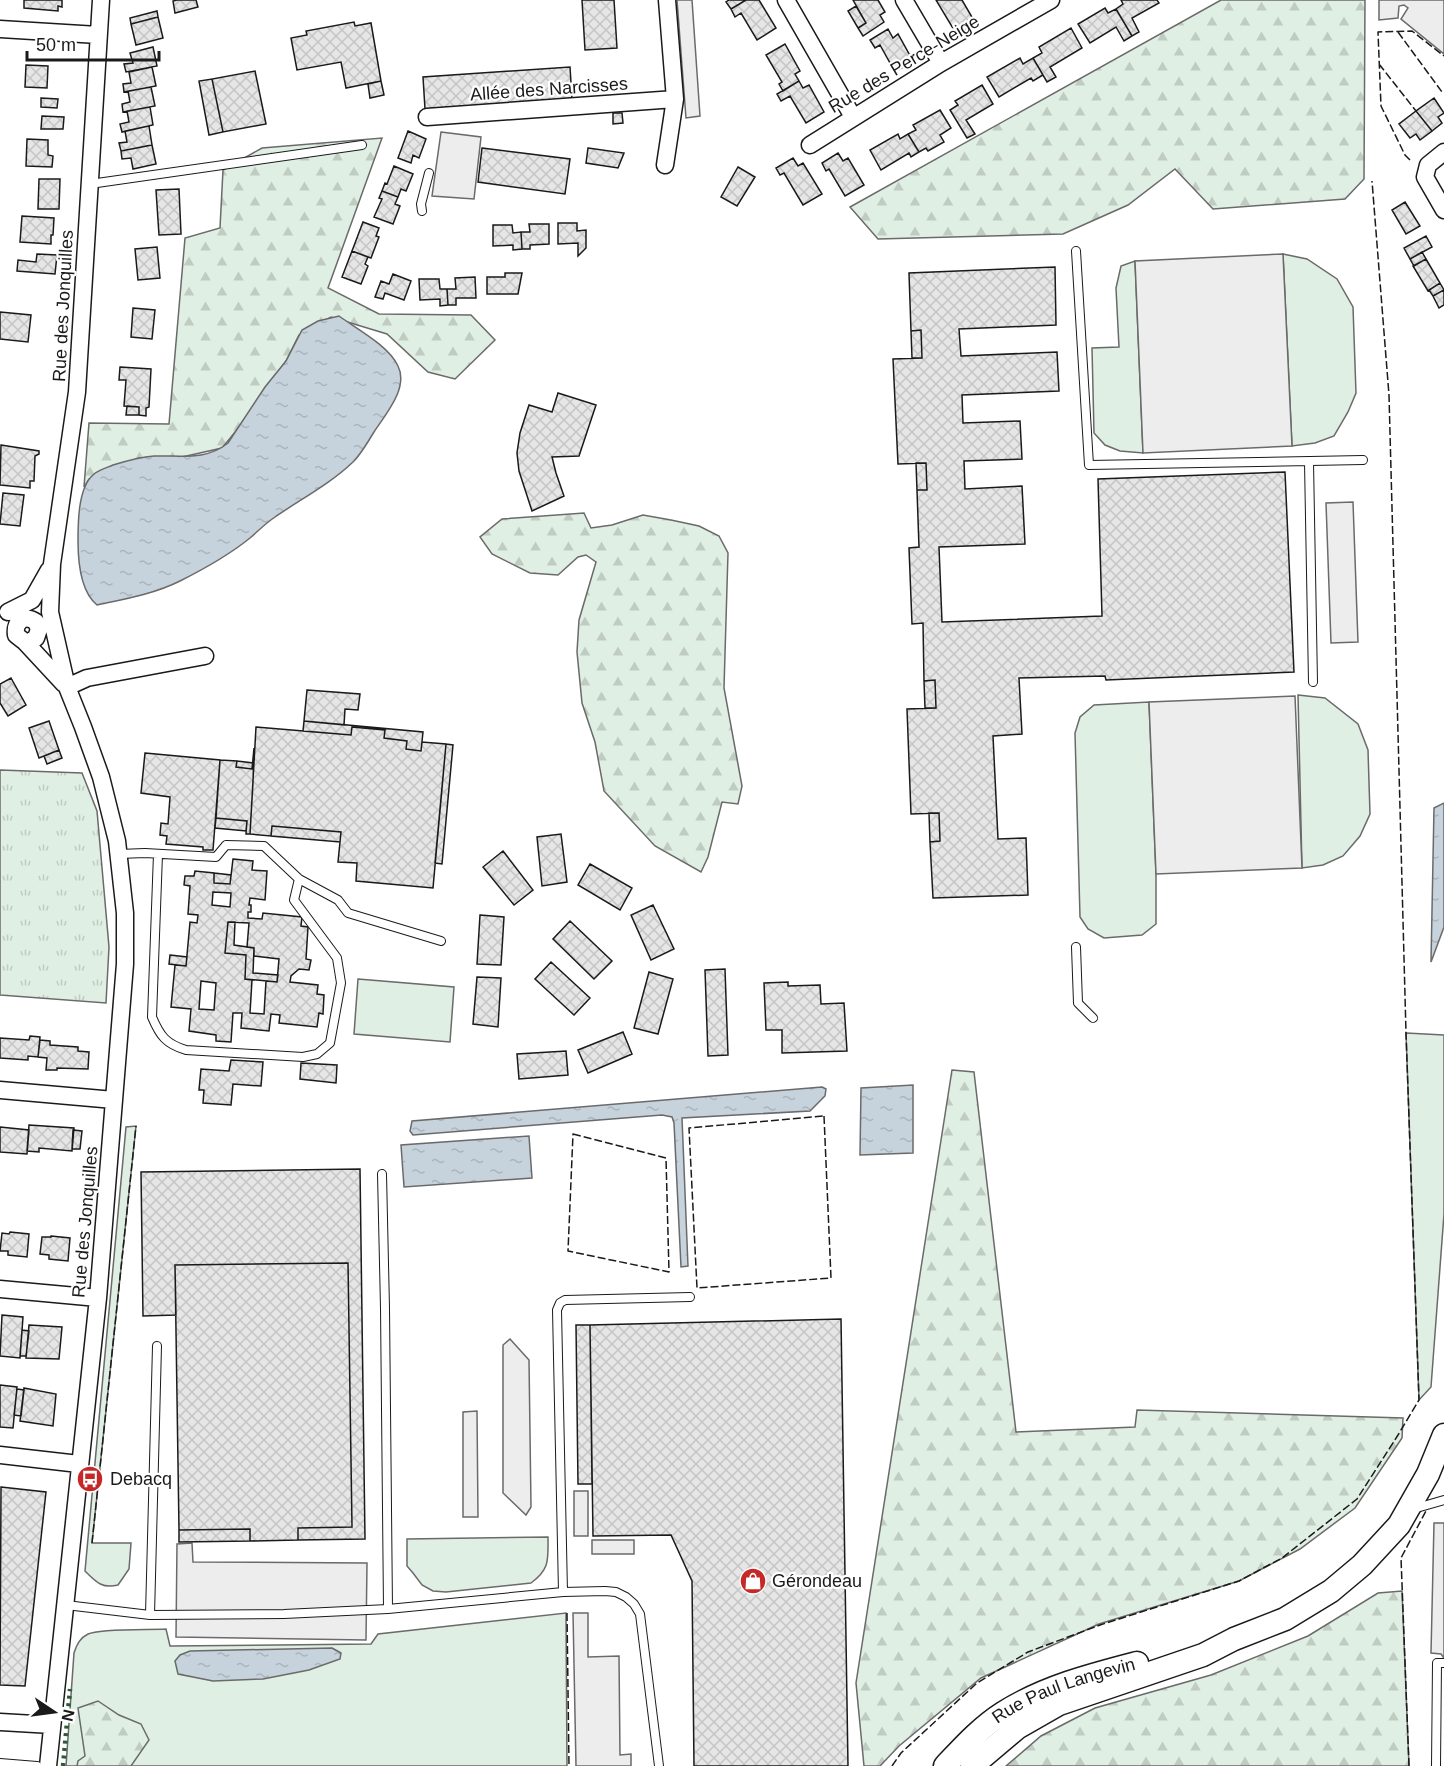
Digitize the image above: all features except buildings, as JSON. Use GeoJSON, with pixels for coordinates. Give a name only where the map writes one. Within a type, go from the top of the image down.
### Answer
{"type":"FeatureCollection","features":[{"type":"Feature","properties":{"kind":"main road","name":"Rue Paul Langevin"},"geometry":{"type":"LineString","coordinates":[[972,1766],[1017,1728],[1059,1704],[1203,1655],[1234,1639],[1285,1619],[1331,1591],[1362,1566],[1399,1525],[1428,1474],[1444,1435]]}},
{"type":"Feature","properties":{"kind":"main road","name":"Rue Paul Langevin"},"geometry":{"type":"LineString","coordinates":[[945,1766],[972,1737],[1002,1713],[1046,1690],[1194,1647],[1234,1639]]}},
{"type":"Feature","properties":{"kind":"street","name":"Rue des Jonquilles"},"geometry":{"type":"LineString","coordinates":[[48,1766],[98,1298],[125,964],[125,913],[117,841],[101,777],[66,687],[50,612],[52,564],[77,392],[101,0]]}},
{"type":"Feature","properties":{"kind":"street"},"geometry":{"type":"LineString","coordinates":[[665,165],[675,99],[667,0]]}},
{"type":"Feature","properties":{"kind":"street"},"geometry":{"type":"LineString","coordinates":[[786,0],[853,117]]}},
{"type":"Feature","properties":{"kind":"street"},"geometry":{"type":"LineString","coordinates":[[904,0],[941,63]]}},
{"type":"Feature","properties":{"kind":"street","name":"Rue des Perce-Neige"},"geometry":{"type":"LineString","coordinates":[[810,145],[941,63],[1051,0]]}},
{"type":"Feature","properties":{"kind":"street"},"geometry":{"type":"LineString","coordinates":[[0,29],[98,35]]}},
{"type":"Feature","properties":{"kind":"street","name":"Allée des Narcisses"},"geometry":{"type":"LineString","coordinates":[[427,117],[675,99]]}},
{"type":"Feature","properties":{"kind":"street"},"geometry":{"type":"LineString","coordinates":[[1444,152],[1428,165],[1425,177],[1444,210]]}},
{"type":"Feature","properties":{"kind":"street"},"geometry":{"type":"LineString","coordinates":[[14,623],[32,600],[52,564]]}},
{"type":"Feature","properties":{"kind":"street"},"geometry":{"type":"LineString","coordinates":[[39,630],[50,612]]}},
{"type":"Feature","properties":{"kind":"street","name":"Rue des Jonquilles"},"geometry":{"type":"LineString","coordinates":[[57,651],[33,619],[14,623],[66,687]]}},
{"type":"Feature","properties":{"kind":"street"},"geometry":{"type":"LineString","coordinates":[[66,687],[87,678],[206,656]]}},
{"type":"Feature","properties":{"kind":"street"},"geometry":{"type":"LineString","coordinates":[[0,1090],[114,1100]]}},
{"type":"Feature","properties":{"kind":"street"},"geometry":{"type":"LineString","coordinates":[[0,1289],[98,1298]]}},
{"type":"Feature","properties":{"kind":"street"},"geometry":{"type":"LineString","coordinates":[[0,1455],[79,1464]]}},
{"type":"Feature","properties":{"kind":"street"},"geometry":{"type":"LineString","coordinates":[[0,1722],[52,1725]]}},
{"type":"Feature","properties":{"kind":"lane"},"geometry":{"type":"LineString","coordinates":[[89,184],[362,145]]}},
{"type":"Feature","properties":{"kind":"lane"},"geometry":{"type":"LineString","coordinates":[[422,211],[421,204],[429,173]]}},
{"type":"Feature","properties":{"kind":"lane"},"geometry":{"type":"LineString","coordinates":[[1076,251],[1089,465],[1363,460]]}},
{"type":"Feature","properties":{"kind":"lane"},"geometry":{"type":"LineString","coordinates":[[1309,462],[1314,682]]}},
{"type":"Feature","properties":{"kind":"lane"},"geometry":{"type":"LineString","coordinates":[[118,854],[216,857],[226,845],[264,846],[299,879],[338,900],[348,913],[441,941]]}},
{"type":"Feature","properties":{"kind":"lane"},"geometry":{"type":"LineString","coordinates":[[158,854],[152,1017],[159,1033],[167,1042],[186,1050],[303,1057],[317,1054],[330,1042],[340,983],[337,958],[294,900],[299,879]]}},
{"type":"Feature","properties":{"kind":"lane"},"geometry":{"type":"LineString","coordinates":[[1076,947],[1078,1002],[1093,1018]]}},
{"type":"Feature","properties":{"kind":"lane"},"geometry":{"type":"LineString","coordinates":[[382,1174],[388,1609]]}},
{"type":"Feature","properties":{"kind":"lane"},"geometry":{"type":"LineString","coordinates":[[564,1592],[557,1310],[560,1303],[565,1300],[690,1297]]}},
{"type":"Feature","properties":{"kind":"lane"},"geometry":{"type":"LineString","coordinates":[[150,1615],[157,1346]]}},
{"type":"Feature","properties":{"kind":"lane"},"geometry":{"type":"LineString","coordinates":[[1407,1511],[1444,1500]]}},
{"type":"Feature","properties":{"kind":"lane"},"geometry":{"type":"LineString","coordinates":[[66,1605],[150,1615],[284,1614],[388,1609],[564,1592],[616,1592],[627,1597],[640,1614],[659,1766]]}},
{"type":"Feature","properties":{"kind":"lane"},"geometry":{"type":"LineString","coordinates":[[1436,1766],[1437,1663],[1444,1663]]}},
{"type":"Feature","properties":{"kind":"lane"},"geometry":{"type":"LineString","coordinates":[[0,1763],[37,1766]]}},
{"type":"Feature","properties":{"kind":"green space"},"geometry":{"type":"Polygon","coordinates":[[[1221,0],[1365,0],[1364,179],[1345,199],[1213,209],[1175,169],[1128,205],[1063,234],[878,239],[850,207],[1221,0]]]}},
{"type":"Feature","properties":{"kind":"green space"},"geometry":{"type":"Polygon","coordinates":[[[382,138],[328,288],[379,314],[471,315],[495,340],[455,379],[428,372],[387,334],[331,317],[299,335],[286,361],[222,448],[182,457],[139,458],[89,479],[84,487],[89,423],[169,424],[185,238],[220,228],[223,170],[262,148],[382,138]]]}},
{"type":"Feature","properties":{"kind":"green space"},"geometry":{"type":"Polygon","coordinates":[[[1283,254],[1307,259],[1337,279],[1353,307],[1356,393],[1348,412],[1334,436],[1315,443],[1292,446],[1283,254]]]}},
{"type":"Feature","properties":{"kind":"green space"},"geometry":{"type":"Polygon","coordinates":[[[1135,261],[1143,453],[1120,451],[1105,445],[1094,433],[1092,348],[1119,347],[1116,288],[1121,266],[1135,261]]]}},
{"type":"Feature","properties":{"kind":"green space"},"geometry":{"type":"Polygon","coordinates":[[[584,513],[591,528],[612,525],[643,515],[699,526],[719,536],[728,553],[724,688],[742,786],[738,804],[722,802],[708,857],[701,872],[655,846],[604,791],[595,742],[582,703],[577,652],[579,620],[596,562],[586,555],[578,557],[558,575],[530,573],[492,554],[480,537],[502,519],[584,513]]]}},
{"type":"Feature","properties":{"kind":"green space"},"geometry":{"type":"Polygon","coordinates":[[[1298,695],[1325,698],[1358,724],[1368,750],[1370,814],[1360,836],[1343,856],[1323,865],[1302,868],[1298,695]]]}},
{"type":"Feature","properties":{"kind":"green space"},"geometry":{"type":"Polygon","coordinates":[[[1149,702],[1156,924],[1142,935],[1104,938],[1088,929],[1080,917],[1075,733],[1080,717],[1094,705],[1149,702]]]}},
{"type":"Feature","properties":{"kind":"green space"},"geometry":{"type":"Polygon","coordinates":[[[0,770],[82,773],[97,811],[109,947],[106,1003],[0,995],[0,770]]]}},
{"type":"Feature","properties":{"kind":"green space"},"geometry":{"type":"Polygon","coordinates":[[[358,979],[454,987],[450,1042],[354,1034],[358,979]]]}},
{"type":"Feature","properties":{"kind":"green space"},"geometry":{"type":"Polygon","coordinates":[[[1406,1033],[1444,1035],[1444,1214],[1431,1387],[1419,1400],[1406,1033]]]}},
{"type":"Feature","properties":{"kind":"green space"},"geometry":{"type":"Polygon","coordinates":[[[952,1070],[974,1072],[1016,1432],[1135,1427],[1137,1410],[1403,1418],[1402,1438],[1355,1508],[1300,1549],[1239,1581],[1099,1624],[981,1678],[899,1746],[880,1766],[864,1766],[856,1683],[952,1070]]]}},
{"type":"Feature","properties":{"kind":"green space"},"geometry":{"type":"Polygon","coordinates":[[[136,1126],[92,1543],[131,1543],[129,1569],[118,1585],[108,1586],[96,1581],[85,1571],[126,1127],[136,1126]]]}},
{"type":"Feature","properties":{"kind":"green space"},"geometry":{"type":"Polygon","coordinates":[[[548,1537],[547,1563],[542,1573],[531,1583],[446,1592],[433,1591],[422,1585],[407,1566],[407,1539],[548,1537]]]}},
{"type":"Feature","properties":{"kind":"green space"},"geometry":{"type":"Polygon","coordinates":[[[1402,1591],[1409,1766],[1006,1766],[1041,1736],[1095,1708],[1211,1675],[1308,1636],[1378,1593],[1402,1591]]]}},
{"type":"Feature","properties":{"kind":"green space"},"geometry":{"type":"Polygon","coordinates":[[[566,1613],[567,1766],[66,1766],[74,1653],[81,1639],[94,1632],[166,1629],[170,1646],[371,1644],[378,1634],[566,1613]]]}},
{"type":"Feature","properties":{"kind":"green space"},"geometry":{"type":"Polygon","coordinates":[[[98,1701],[119,1715],[141,1724],[149,1740],[131,1766],[77,1766],[78,1761],[85,1756],[78,1708],[98,1701]]]}},
{"type":"Feature","properties":{"kind":"shaded area"},"geometry":{"type":"Polygon","coordinates":[[[677,0],[692,0],[700,116],[686,118],[677,0]]]}},
{"type":"Feature","properties":{"kind":"shaded area"},"geometry":{"type":"Polygon","coordinates":[[[1379,0],[1444,0],[1444,54],[1401,19],[1408,8],[1404,5],[1399,6],[1398,18],[1379,20],[1379,0]]]}},
{"type":"Feature","properties":{"kind":"shaded area"},"geometry":{"type":"Polygon","coordinates":[[[441,132],[481,137],[474,199],[432,196],[441,132]]]}},
{"type":"Feature","properties":{"kind":"shaded area"},"geometry":{"type":"Polygon","coordinates":[[[1283,254],[1292,446],[1143,453],[1135,261],[1283,254]]]}},
{"type":"Feature","properties":{"kind":"shaded area"},"geometry":{"type":"Polygon","coordinates":[[[1353,502],[1358,642],[1331,643],[1326,503],[1353,502]]]}},
{"type":"Feature","properties":{"kind":"shaded area"},"geometry":{"type":"Polygon","coordinates":[[[1295,696],[1302,868],[1156,874],[1149,702],[1295,696]]]}},
{"type":"Feature","properties":{"kind":"shaded area"},"geometry":{"type":"Polygon","coordinates":[[[510,1339],[529,1360],[531,1507],[526,1515],[503,1493],[503,1345],[510,1339]]]}},
{"type":"Feature","properties":{"kind":"shaded area"},"geometry":{"type":"Polygon","coordinates":[[[477,1411],[478,1517],[463,1517],[463,1412],[477,1411]]]}},
{"type":"Feature","properties":{"kind":"shaded area"},"geometry":{"type":"Polygon","coordinates":[[[574,1491],[588,1491],[588,1536],[574,1536],[574,1491]]]}},
{"type":"Feature","properties":{"kind":"shaded area"},"geometry":{"type":"Polygon","coordinates":[[[1434,1523],[1444,1523],[1444,1658],[1441,1654],[1431,1653],[1434,1523]]]}},
{"type":"Feature","properties":{"kind":"shaded area"},"geometry":{"type":"Polygon","coordinates":[[[592,1540],[634,1540],[634,1554],[592,1554],[592,1540]]]}},
{"type":"Feature","properties":{"kind":"shaded area"},"geometry":{"type":"Polygon","coordinates":[[[192,1543],[193,1562],[367,1563],[366,1640],[176,1637],[177,1544],[192,1543]]]}},
{"type":"Feature","properties":{"kind":"shaded area"},"geometry":{"type":"Polygon","coordinates":[[[573,1613],[588,1613],[588,1657],[619,1656],[620,1755],[631,1754],[631,1766],[576,1766],[573,1613]]]}},
{"type":"Feature","properties":{"kind":"water"},"geometry":{"type":"Polygon","coordinates":[[[339,316],[372,338],[388,352],[401,374],[394,401],[356,459],[335,477],[265,524],[242,544],[207,567],[160,589],[97,605],[87,592],[81,576],[79,558],[80,506],[84,488],[93,475],[100,470],[133,459],[202,455],[220,449],[228,443],[265,387],[286,361],[302,330],[318,321],[339,316]]]}},
{"type":"Feature","properties":{"kind":"water"},"geometry":{"type":"Polygon","coordinates":[[[1444,803],[1444,927],[1431,962],[1434,808],[1444,803]]]}},
{"type":"Feature","properties":{"kind":"water"},"geometry":{"type":"Polygon","coordinates":[[[913,1085],[913,1153],[860,1155],[861,1088],[913,1085]]]}},
{"type":"Feature","properties":{"kind":"water"},"geometry":{"type":"Polygon","coordinates":[[[822,1087],[826,1089],[825,1096],[810,1111],[682,1118],[688,1266],[681,1267],[672,1117],[662,1115],[413,1135],[410,1131],[412,1121],[822,1087]]]}},
{"type":"Feature","properties":{"kind":"water"},"geometry":{"type":"Polygon","coordinates":[[[529,1136],[532,1178],[404,1187],[401,1145],[529,1136]]]}},
{"type":"Feature","properties":{"kind":"water"},"geometry":{"type":"Polygon","coordinates":[[[332,1648],[341,1653],[340,1659],[309,1670],[263,1679],[213,1681],[178,1674],[175,1661],[180,1655],[190,1651],[332,1648]]]}},
{"type":"Feature","properties":{"kind":"hedge"},"geometry":{"type":"LineString","coordinates":[[63,1766],[70,1689]]}},
{"type":"Feature","properties":{"kind":"fence"},"geometry":{"type":"LineString","coordinates":[[1410,160],[1405,155],[1381,106],[1378,32],[1412,31],[1444,56]]}},
{"type":"Feature","properties":{"kind":"fence"},"geometry":{"type":"LineString","coordinates":[[1398,32],[1442,92]]}},
{"type":"Feature","properties":{"kind":"fence"},"geometry":{"type":"LineString","coordinates":[[1379,64],[1416,111]]}},
{"type":"Feature","properties":{"kind":"fence"},"geometry":{"type":"LineString","coordinates":[[892,1766],[901,1753],[977,1683],[1028,1652],[1100,1625],[1239,1581],[1282,1558],[1357,1499],[1419,1400],[1406,1033],[1389,395],[1372,181]]}},
{"type":"Feature","properties":{"kind":"fence"},"geometry":{"type":"LineString","coordinates":[[824,1116],[831,1278],[697,1288],[689,1128],[824,1116]]}},
{"type":"Feature","properties":{"kind":"fence"},"geometry":{"type":"LineString","coordinates":[[92,1543],[136,1126]]}},
{"type":"Feature","properties":{"kind":"fence"},"geometry":{"type":"LineString","coordinates":[[573,1134],[666,1158],[669,1272],[568,1251],[573,1134]]}},
{"type":"Feature","properties":{"kind":"fence"},"geometry":{"type":"LineString","coordinates":[[1409,1766],[1401,1558],[1427,1509]]}},
{"type":"Feature","properties":{"kind":"fence"},"geometry":{"type":"LineString","coordinates":[[567,1613],[569,1766]]}},
{"type":"Feature","properties":{"kind":"place","name":"Debacq"},"geometry":{"type":"Point","coordinates":[90,1479]}},
{"type":"Feature","properties":{"kind":"place","name":"Gérondeau"},"geometry":{"type":"Point","coordinates":[753,1581]}}]}
